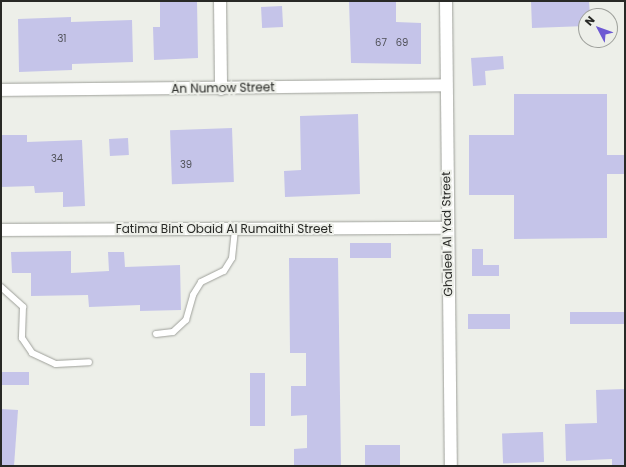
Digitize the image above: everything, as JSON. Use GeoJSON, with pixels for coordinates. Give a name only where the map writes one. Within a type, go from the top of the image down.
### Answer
{"type":"FeatureCollection","features":[{"type":"Feature","properties":{"kind":"street"},"geometry":{"type":"LineString","coordinates":[[220,1],[221,89]]}},
{"type":"Feature","properties":{"kind":"street","name":"Ghaleel Al Yad Street"},"geometry":{"type":"LineString","coordinates":[[446,1],[446,228],[451,466]]}},
{"type":"Feature","properties":{"kind":"street","name":"An Numow Street"},"geometry":{"type":"LineString","coordinates":[[1,90],[221,89],[445,85]]}},
{"type":"Feature","properties":{"kind":"street","name":"Fatima Bint Obaid Al Rumaithi Street"},"geometry":{"type":"LineString","coordinates":[[1,230],[446,228]]}},
{"type":"Feature","properties":{"kind":"lane"},"geometry":{"type":"LineString","coordinates":[[156,334],[174,332],[186,320],[193,295],[201,282],[224,271],[232,258],[235,229]]}},
{"type":"Feature","properties":{"kind":"lane"},"geometry":{"type":"LineString","coordinates":[[1,287],[23,307],[22,338],[32,353],[56,364],[89,362]]}},
{"type":"Feature","properties":{"kind":"building"},"geometry":{"type":"Polygon","coordinates":[[[160,1],[197,1],[198,58],[154,60],[153,27],[160,27],[160,1]]]}},
{"type":"Feature","properties":{"kind":"building"},"geometry":{"type":"Polygon","coordinates":[[[349,1],[396,1],[396,22],[421,23],[421,64],[351,63],[349,1]]]}},
{"type":"Feature","properties":{"kind":"building"},"geometry":{"type":"Polygon","coordinates":[[[531,1],[589,1],[589,8],[578,8],[578,26],[532,28],[531,1]]]}},
{"type":"Feature","properties":{"kind":"building"},"geometry":{"type":"Polygon","coordinates":[[[282,6],[283,27],[262,28],[261,7],[282,6]]]}},
{"type":"Feature","properties":{"kind":"building"},"geometry":{"type":"Polygon","coordinates":[[[71,17],[71,22],[132,20],[133,62],[72,64],[72,70],[19,72],[18,19],[71,17]]]}},
{"type":"Feature","properties":{"kind":"building"},"geometry":{"type":"Polygon","coordinates":[[[503,56],[504,69],[485,71],[486,85],[473,86],[471,58],[503,56]]]}},
{"type":"Feature","properties":{"kind":"building"},"geometry":{"type":"Polygon","coordinates":[[[514,94],[607,94],[607,155],[625,155],[625,174],[607,174],[607,238],[514,239],[514,195],[469,195],[469,135],[514,135],[514,94]]]}},
{"type":"Feature","properties":{"kind":"building"},"geometry":{"type":"Polygon","coordinates":[[[358,114],[360,194],[285,197],[284,171],[301,170],[300,116],[358,114]]]}},
{"type":"Feature","properties":{"kind":"building"},"geometry":{"type":"Polygon","coordinates":[[[232,128],[234,182],[172,184],[170,130],[232,128]]]}},
{"type":"Feature","properties":{"kind":"building"},"geometry":{"type":"Polygon","coordinates":[[[1,135],[27,135],[27,142],[82,140],[85,206],[63,207],[63,192],[35,193],[34,186],[1,187],[1,135]]]}},
{"type":"Feature","properties":{"kind":"building"},"geometry":{"type":"Polygon","coordinates":[[[128,138],[129,155],[110,156],[109,139],[128,138]]]}},
{"type":"Feature","properties":{"kind":"building"},"geometry":{"type":"Polygon","coordinates":[[[350,243],[391,243],[391,258],[350,258],[350,243]]]}},
{"type":"Feature","properties":{"kind":"building"},"geometry":{"type":"Polygon","coordinates":[[[472,249],[483,249],[483,265],[499,265],[499,276],[472,276],[472,249]]]}},
{"type":"Feature","properties":{"kind":"building"},"geometry":{"type":"Polygon","coordinates":[[[71,251],[71,273],[109,271],[108,252],[124,252],[125,267],[180,265],[181,310],[140,311],[140,305],[89,307],[88,295],[31,296],[31,273],[12,273],[11,252],[71,251]]]}},
{"type":"Feature","properties":{"kind":"building"},"geometry":{"type":"Polygon","coordinates":[[[289,258],[338,258],[341,466],[294,466],[294,449],[307,448],[307,415],[291,416],[291,386],[306,386],[306,353],[290,353],[289,258]]]}},
{"type":"Feature","properties":{"kind":"building"},"geometry":{"type":"Polygon","coordinates":[[[570,312],[625,312],[625,324],[570,324],[570,312]]]}},
{"type":"Feature","properties":{"kind":"building"},"geometry":{"type":"Polygon","coordinates":[[[468,314],[510,314],[510,329],[468,329],[468,314]]]}},
{"type":"Feature","properties":{"kind":"building"},"geometry":{"type":"Polygon","coordinates":[[[1,372],[29,372],[29,385],[1,385],[1,372]]]}},
{"type":"Feature","properties":{"kind":"building"},"geometry":{"type":"Polygon","coordinates":[[[250,373],[265,373],[265,426],[250,426],[250,373]]]}},
{"type":"Feature","properties":{"kind":"building"},"geometry":{"type":"Polygon","coordinates":[[[625,389],[625,466],[612,466],[612,459],[566,461],[565,424],[597,423],[596,390],[625,389]]]}},
{"type":"Feature","properties":{"kind":"building"},"geometry":{"type":"Polygon","coordinates":[[[1,409],[18,410],[14,466],[1,466],[1,409]]]}},
{"type":"Feature","properties":{"kind":"building"},"geometry":{"type":"Polygon","coordinates":[[[543,432],[544,462],[503,463],[502,433],[543,432]]]}},
{"type":"Feature","properties":{"kind":"building"},"geometry":{"type":"Polygon","coordinates":[[[365,445],[400,445],[400,466],[365,466],[365,445]]]}}]}
